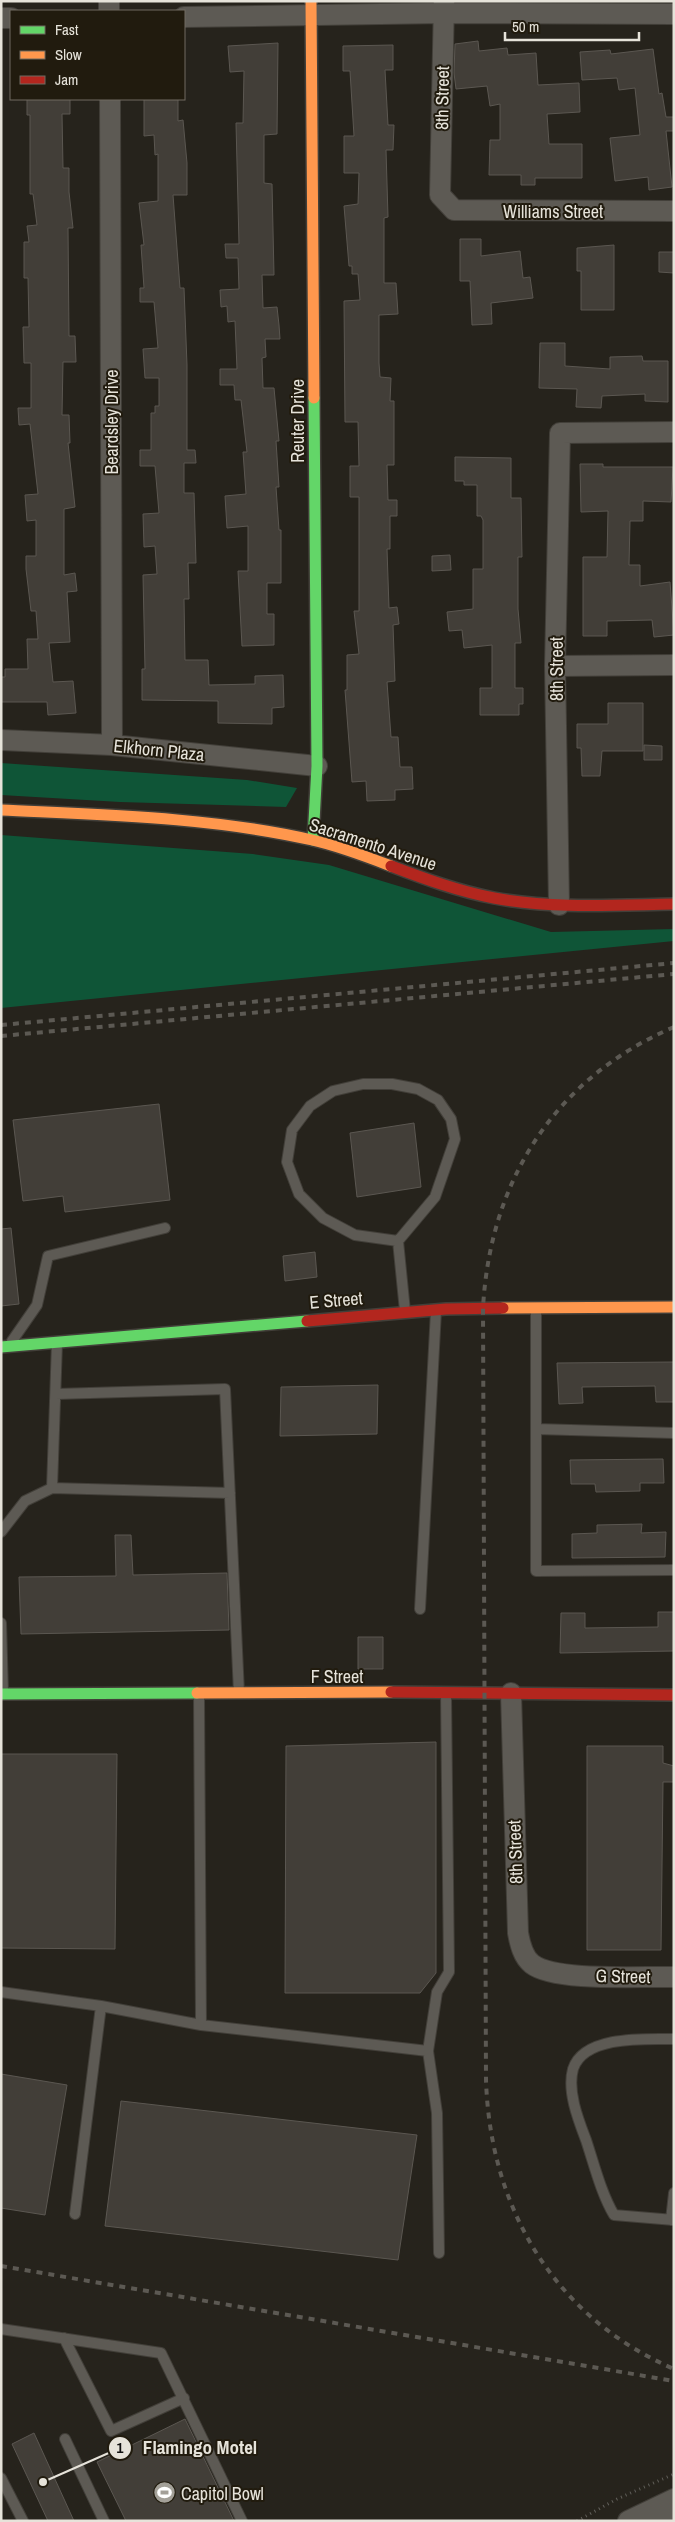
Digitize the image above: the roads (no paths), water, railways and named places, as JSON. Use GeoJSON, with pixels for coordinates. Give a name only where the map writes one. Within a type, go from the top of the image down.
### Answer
{"type":"FeatureCollection","features":[{"type":"Feature","properties":{"kind":"street"},"geometry":{"type":"LineString","coordinates":[[185,17],[311,9],[444,7],[674,14]]}},
{"type":"Feature","properties":{"kind":"street","name":"8th Street"},"geometry":{"type":"LineString","coordinates":[[440,194],[444,7]]}},
{"type":"Feature","properties":{"kind":"street","name":"Reuter Drive"},"geometry":{"type":"LineString","coordinates":[[311,9],[317,766],[312,840]]}},
{"type":"Feature","properties":{"kind":"street","name":"Beardsley Drive"},"geometry":{"type":"LineString","coordinates":[[110,100],[112,745]]}},
{"type":"Feature","properties":{"kind":"street","name":"Williams Street"},"geometry":{"type":"LineString","coordinates":[[440,194],[454,210],[674,211]]}},
{"type":"Feature","properties":{"kind":"street","name":"8th Street"},"geometry":{"type":"LineString","coordinates":[[559,905],[555,666],[560,433],[674,432]]}},
{"type":"Feature","properties":{"kind":"street"},"geometry":{"type":"LineString","coordinates":[[555,666],[674,665]]}},
{"type":"Feature","properties":{"kind":"street","name":"Elkhorn Plaza"},"geometry":{"type":"LineString","coordinates":[[1,740],[112,745],[317,766]]}},
{"type":"Feature","properties":{"kind":"street","name":"Sacramento Avenue"},"geometry":{"type":"LineString","coordinates":[[1,810],[153,819],[245,828],[312,840],[380,861],[470,893],[528,903],[559,905],[674,904]]}},
{"type":"Feature","properties":{"kind":"street","name":"E Street"},"geometry":{"type":"LineString","coordinates":[[5,1346],[436,1310],[674,1307]]}},
{"type":"Feature","properties":{"kind":"street","name":"F Street"},"geometry":{"type":"LineString","coordinates":[[2,1694],[446,1692],[674,1695]]}},
{"type":"Feature","properties":{"kind":"street","name":"8th Street"},"geometry":{"type":"LineString","coordinates":[[511,1693],[518,1933],[522,1950],[532,1964],[548,1972],[573,1975]]}},
{"type":"Feature","properties":{"kind":"street","name":"G Street"},"geometry":{"type":"LineString","coordinates":[[573,1975],[674,1977]]}},
{"type":"Feature","properties":{"kind":"street"},"geometry":{"type":"LineString","coordinates":[[628,2521],[674,2500]]}},
{"type":"Feature","properties":{"kind":"street"},"geometry":{"type":"LineString","coordinates":[[663,2521],[674,2516]]}},
{"type":"Feature","properties":{"kind":"lane"},"geometry":{"type":"LineString","coordinates":[[398,1240],[355,1235],[323,1218],[298,1194],[288,1162],[292,1130],[310,1106],[332,1091],[362,1084],[392,1084],[418,1089],[438,1100],[451,1119],[455,1139],[435,1197],[398,1240],[405,1312]]}},
{"type":"Feature","properties":{"kind":"lane"},"geometry":{"type":"LineString","coordinates":[[5,1346],[37,1304],[48,1256],[164,1228]]}},
{"type":"Feature","properties":{"kind":"lane"},"geometry":{"type":"LineString","coordinates":[[536,1308],[536,1571],[674,1570]]}},
{"type":"Feature","properties":{"kind":"lane"},"geometry":{"type":"LineString","coordinates":[[420,1609],[436,1310]]}},
{"type":"Feature","properties":{"kind":"lane"},"geometry":{"type":"LineString","coordinates":[[52,1488],[56,1342]]}},
{"type":"Feature","properties":{"kind":"lane"},"geometry":{"type":"LineString","coordinates":[[56,1394],[225,1389],[239,1694]]}},
{"type":"Feature","properties":{"kind":"lane"},"geometry":{"type":"LineString","coordinates":[[536,1429],[674,1433]]}},
{"type":"Feature","properties":{"kind":"lane"},"geometry":{"type":"LineString","coordinates":[[1,1532],[25,1501],[52,1488],[230,1493]]}},
{"type":"Feature","properties":{"kind":"lane"},"geometry":{"type":"LineString","coordinates":[[1,1623],[2,1694]]}},
{"type":"Feature","properties":{"kind":"lane"},"geometry":{"type":"LineString","coordinates":[[440,2253],[437,2112],[428,2050],[437,1992],[449,1972],[446,1692]]}},
{"type":"Feature","properties":{"kind":"lane"},"geometry":{"type":"LineString","coordinates":[[199,1694],[201,2025]]}},
{"type":"Feature","properties":{"kind":"lane"},"geometry":{"type":"LineString","coordinates":[[1,1992],[101,2006],[201,2025],[428,2050]]}},
{"type":"Feature","properties":{"kind":"lane"},"geometry":{"type":"LineString","coordinates":[[75,2214],[101,2006]]}},
{"type":"Feature","properties":{"kind":"lane"},"geometry":{"type":"LineString","coordinates":[[674,2039],[622,2039],[598,2047],[584,2055],[574,2068],[572,2090],[580,2125],[614,2215],[672,2220],[674,2193]]}},
{"type":"Feature","properties":{"kind":"lane"},"geometry":{"type":"LineString","coordinates":[[1,2329],[161,2353],[242,2521]]}},
{"type":"Feature","properties":{"kind":"lane"},"geometry":{"type":"LineString","coordinates":[[64,2338],[111,2431],[184,2398]]}},
{"type":"Feature","properties":{"kind":"lane"},"geometry":{"type":"LineString","coordinates":[[65,2439],[104,2521]]}},
{"type":"Feature","properties":{"kind":"lane"},"geometry":{"type":"LineString","coordinates":[[1,2478],[23,2521]]}},
{"type":"Feature","properties":{"kind":"railway"},"geometry":{"type":"LineString","coordinates":[[1,1025],[674,963]]}},
{"type":"Feature","properties":{"kind":"railway"},"geometry":{"type":"LineString","coordinates":[[1,1036],[674,974]]}},
{"type":"Feature","properties":{"kind":"railway"},"geometry":{"type":"LineString","coordinates":[[674,1027],[632,1048],[595,1074],[563,1105],[536,1139],[515,1176],[499,1217],[488,1261],[483,1308],[486,2080],[490,2127],[500,2172],[516,2214],[536,2253],[563,2288],[595,2320],[632,2347],[674,2369]]}},
{"type":"Feature","properties":{"kind":"railway"},"geometry":{"type":"LineString","coordinates":[[1,2266],[674,2381]]}},
{"type":"Feature","properties":{"kind":"place","name":"Flamingo Motel"},"geometry":{"type":"Point","coordinates":[43,2482]}},
{"type":"Feature","properties":{"kind":"place","name":"Capitol Bowl"},"geometry":{"type":"Point","coordinates":[165,2493]}}]}
